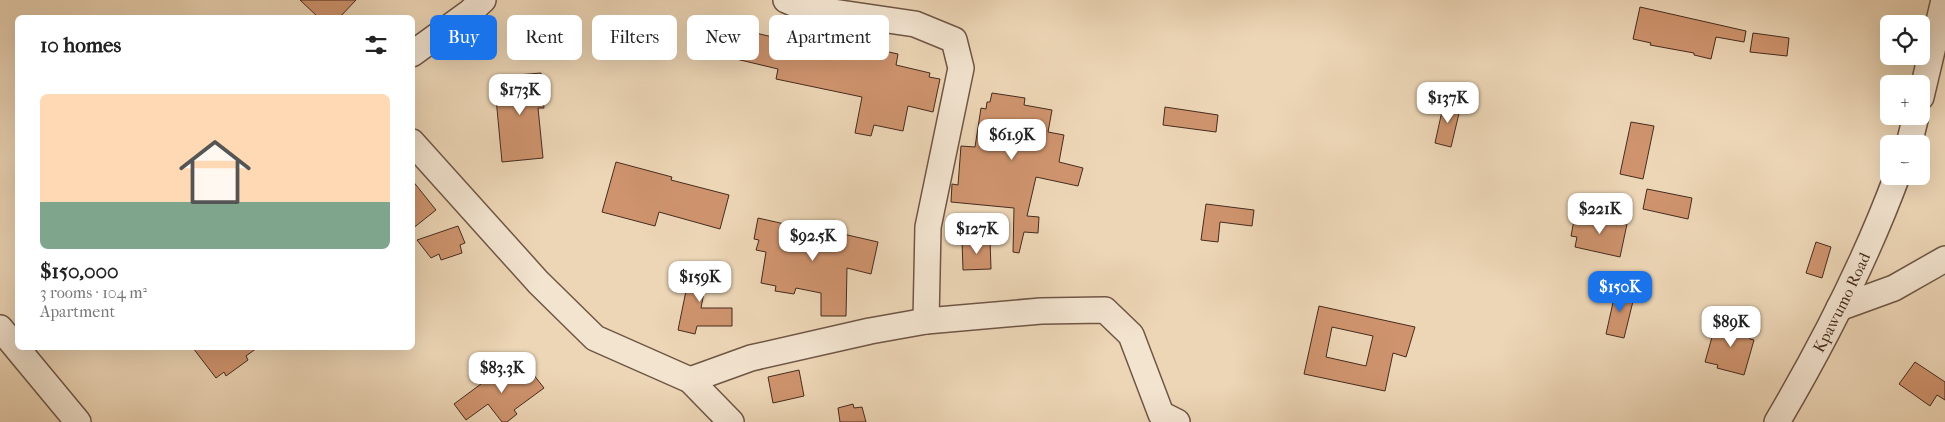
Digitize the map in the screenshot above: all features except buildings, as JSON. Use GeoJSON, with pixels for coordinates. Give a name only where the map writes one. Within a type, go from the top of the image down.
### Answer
{"type":"FeatureCollection","features":[{"type":"Feature","properties":{"kind":"street"},"geometry":{"type":"LineString","coordinates":[[415,52],[470,12],[483,0]]}},
{"type":"Feature","properties":{"kind":"street"},"geometry":{"type":"LineString","coordinates":[[786,0],[805,8],[915,24],[954,40],[961,68],[928,227],[926,321]]}},
{"type":"Feature","properties":{"kind":"street"},"geometry":{"type":"LineString","coordinates":[[1926,75],[1944,0]]}},
{"type":"Feature","properties":{"kind":"street"},"geometry":{"type":"LineString","coordinates":[[415,145],[538,282],[595,338],[690,380],[731,422]]}},
{"type":"Feature","properties":{"kind":"street","name":"Kpawumo Road"},"geometry":{"type":"LineString","coordinates":[[1777,422],[1802,380],[1839,308],[1884,211],[1894,185]]}},
{"type":"Feature","properties":{"kind":"street"},"geometry":{"type":"LineString","coordinates":[[1839,308],[1894,288],[1945,259]]}},
{"type":"Feature","properties":{"kind":"street"},"geometry":{"type":"LineString","coordinates":[[690,380],[752,358],[870,331],[926,321],[1041,311],[1105,310],[1131,335],[1161,414],[1177,422]]}},
{"type":"Feature","properties":{"kind":"street"},"geometry":{"type":"LineString","coordinates":[[21,350],[78,422]]}}]}
